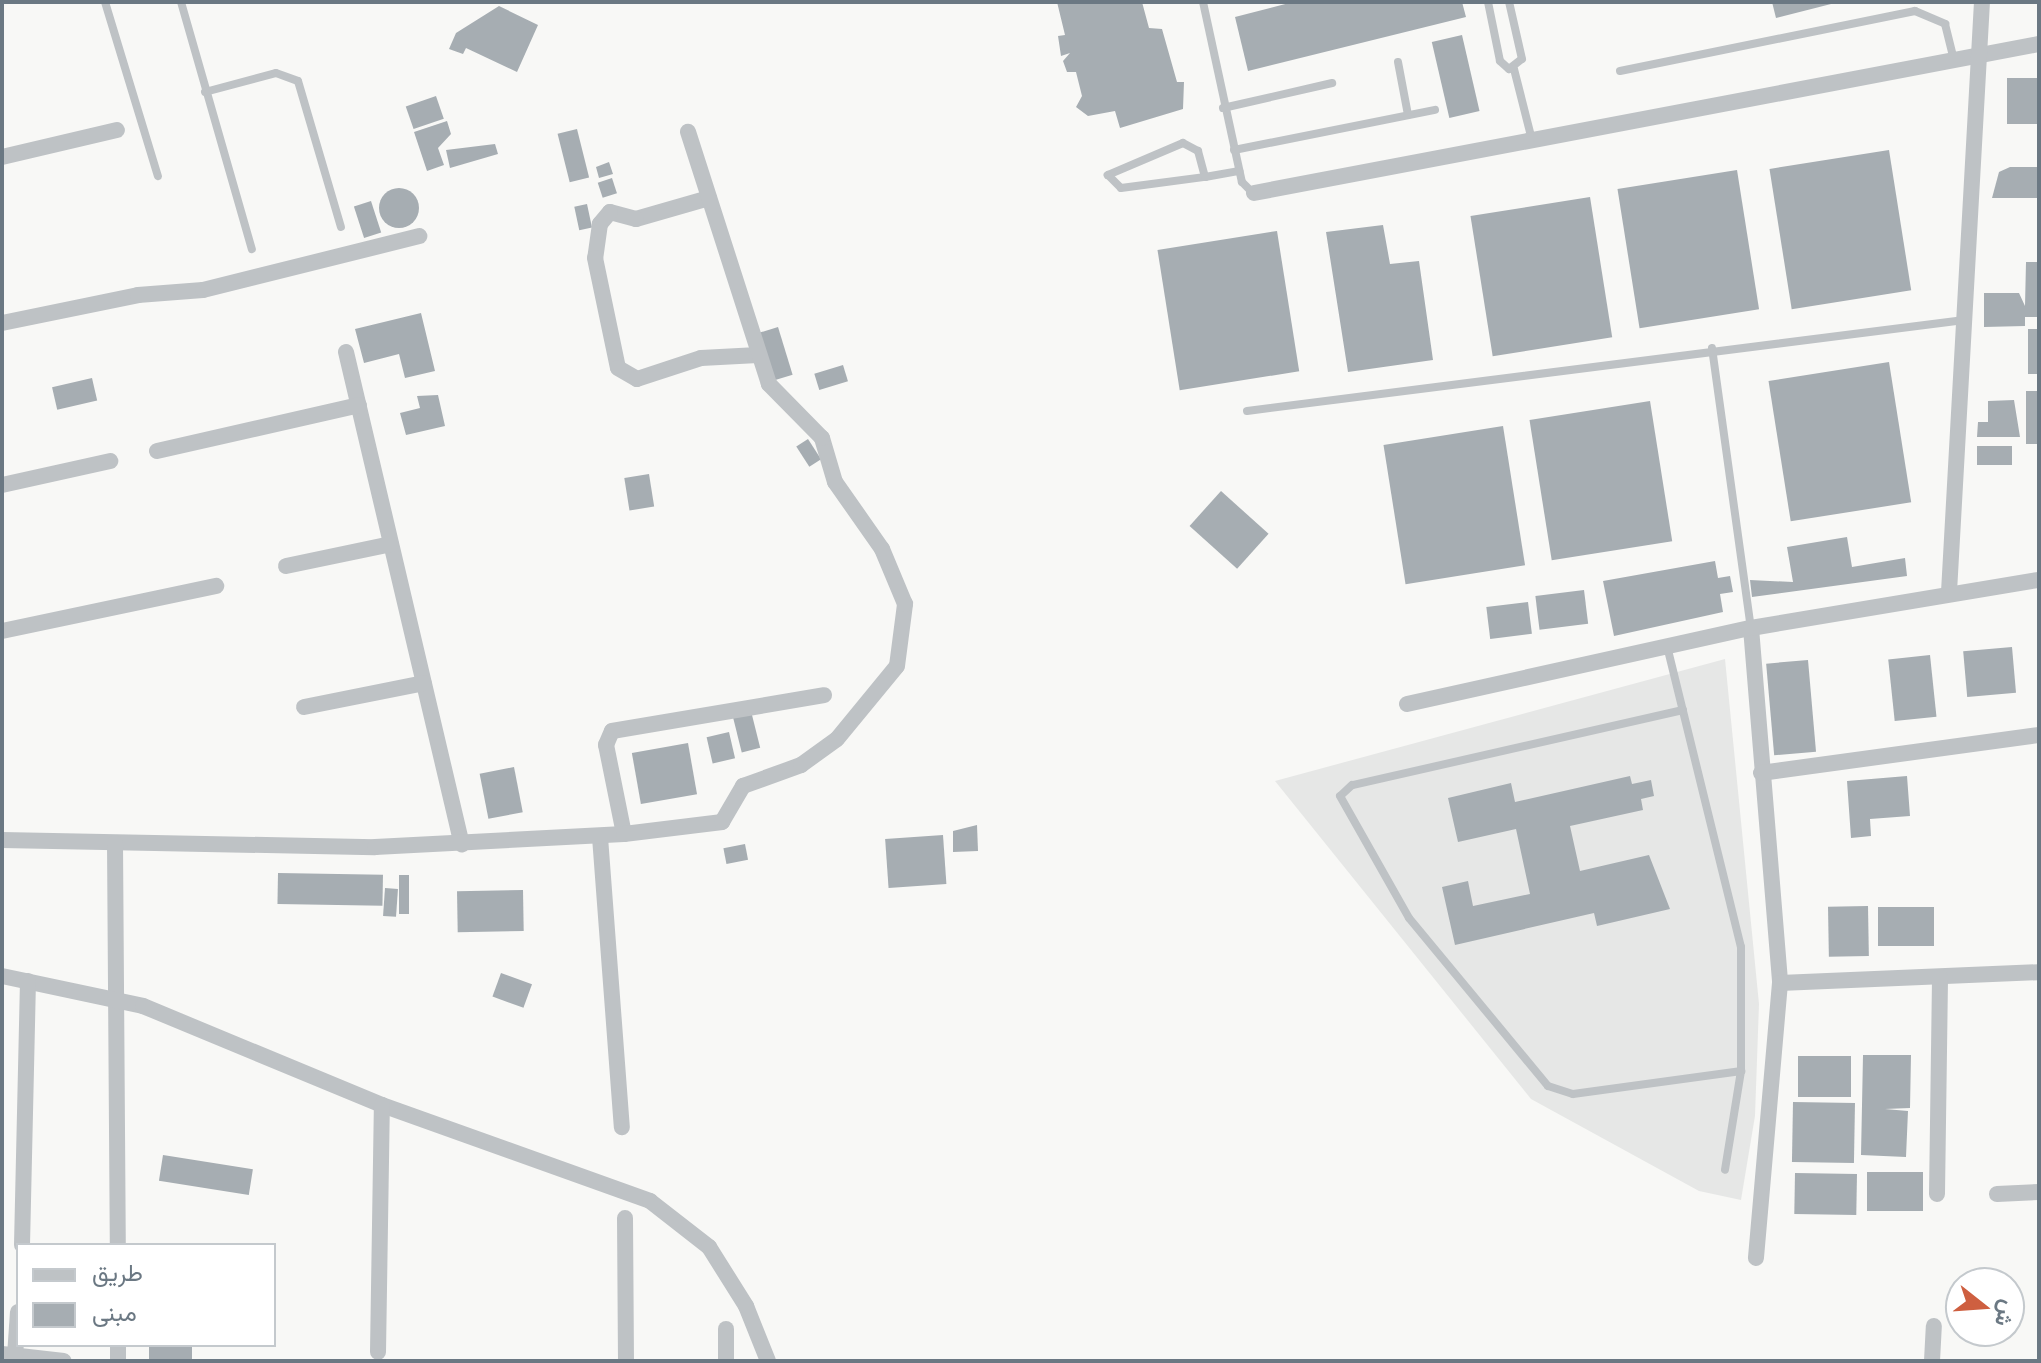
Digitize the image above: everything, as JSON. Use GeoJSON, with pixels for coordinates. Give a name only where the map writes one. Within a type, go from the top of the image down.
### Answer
{"type":"FeatureCollection","features":[{"type":"Feature","properties":{"kind":"street"},"geometry":{"type":"LineString","coordinates":[[1949,592],[1982,2]]}},
{"type":"Feature","properties":{"kind":"street"},"geometry":{"type":"LineString","coordinates":[[1254,193],[1954,59],[1980,51],[2039,44]]}},
{"type":"Feature","properties":{"kind":"street"},"geometry":{"type":"LineString","coordinates":[[2,157],[117,130]]}},
{"type":"Feature","properties":{"kind":"street"},"geometry":{"type":"LineString","coordinates":[[2,840],[462,845],[600,837],[722,822],[743,786],[801,765],[837,739],[882,691],[902,653],[905,604],[893,571],[835,482],[822,438],[777,396],[758,355],[688,132]]}},
{"type":"Feature","properties":{"kind":"street"},"geometry":{"type":"LineString","coordinates":[[709,198],[636,219],[610,212],[600,224],[595,258],[618,368],[637,379],[701,358],[758,355]]}},
{"type":"Feature","properties":{"kind":"street"},"geometry":{"type":"LineString","coordinates":[[2,323],[138,295],[203,290],[419,236]]}},
{"type":"Feature","properties":{"kind":"street"},"geometry":{"type":"LineString","coordinates":[[346,352],[462,845]]}},
{"type":"Feature","properties":{"kind":"street"},"geometry":{"type":"LineString","coordinates":[[157,451],[359,405]]}},
{"type":"Feature","properties":{"kind":"street"},"geometry":{"type":"LineString","coordinates":[[2,485],[110,461]]}},
{"type":"Feature","properties":{"kind":"street"},"geometry":{"type":"LineString","coordinates":[[286,566],[391,544]]}},
{"type":"Feature","properties":{"kind":"street"},"geometry":{"type":"LineString","coordinates":[[1407,704],[1751,628],[1949,592],[2039,580]]}},
{"type":"Feature","properties":{"kind":"street"},"geometry":{"type":"LineString","coordinates":[[2,631],[216,586]]}},
{"type":"Feature","properties":{"kind":"street"},"geometry":{"type":"LineString","coordinates":[[1751,628],[1780,983],[1756,1258]]}},
{"type":"Feature","properties":{"kind":"street"},"geometry":{"type":"LineString","coordinates":[[304,707],[424,683]]}},
{"type":"Feature","properties":{"kind":"street"},"geometry":{"type":"LineString","coordinates":[[624,834],[606,745],[612,731],[824,695]]}},
{"type":"Feature","properties":{"kind":"street"},"geometry":{"type":"LineString","coordinates":[[1761,773],[2039,735]]}},
{"type":"Feature","properties":{"kind":"street"},"geometry":{"type":"LineString","coordinates":[[600,837],[622,1127]]}},
{"type":"Feature","properties":{"kind":"street"},"geometry":{"type":"LineString","coordinates":[[115,843],[118,1243]]}},
{"type":"Feature","properties":{"kind":"street"},"geometry":{"type":"LineString","coordinates":[[1780,983],[2039,972]]}},
{"type":"Feature","properties":{"kind":"street"},"geometry":{"type":"LineString","coordinates":[[2,976],[118,999],[382,1105],[617,1186],[682,1222],[729,1275],[768,1361]]}},
{"type":"Feature","properties":{"kind":"street"},"geometry":{"type":"LineString","coordinates":[[1937,1194],[1940,977]]}},
{"type":"Feature","properties":{"kind":"street"},"geometry":{"type":"LineString","coordinates":[[22,1243],[28,981]]}},
{"type":"Feature","properties":{"kind":"street"},"geometry":{"type":"LineString","coordinates":[[378,1352],[382,1105]]}},
{"type":"Feature","properties":{"kind":"street"},"geometry":{"type":"LineString","coordinates":[[1997,1194],[2039,1192]]}},
{"type":"Feature","properties":{"kind":"street"},"geometry":{"type":"LineString","coordinates":[[625,1218],[626,1361]]}},
{"type":"Feature","properties":{"kind":"street"},"geometry":{"type":"LineString","coordinates":[[16,1321],[8,1355],[64,1361]]}},
{"type":"Feature","properties":{"kind":"street"},"geometry":{"type":"LineString","coordinates":[[1932,1361],[1934,1326]]}},
{"type":"Feature","properties":{"kind":"street"},"geometry":{"type":"LineString","coordinates":[[726,1329],[726,1361]]}},
{"type":"Feature","properties":{"kind":"lane"},"geometry":{"type":"LineString","coordinates":[[105,2],[158,176]]}},
{"type":"Feature","properties":{"kind":"lane"},"geometry":{"type":"LineString","coordinates":[[181,2],[252,249]]}},
{"type":"Feature","properties":{"kind":"lane"},"geometry":{"type":"LineString","coordinates":[[1203,2],[1223,108],[1239,171],[1254,193]]}},
{"type":"Feature","properties":{"kind":"lane"},"geometry":{"type":"LineString","coordinates":[[1488,2],[1500,61],[1514,69],[1532,140]]}},
{"type":"Feature","properties":{"kind":"lane"},"geometry":{"type":"LineString","coordinates":[[1509,2],[1522,59],[1514,69]]}},
{"type":"Feature","properties":{"kind":"lane"},"geometry":{"type":"LineString","coordinates":[[1893,2],[1896,15]]}},
{"type":"Feature","properties":{"kind":"lane"},"geometry":{"type":"LineString","coordinates":[[1620,71],[1896,15],[1932,13],[1945,24],[1954,59]]}},
{"type":"Feature","properties":{"kind":"lane"},"geometry":{"type":"LineString","coordinates":[[1398,62],[1408,115]]}},
{"type":"Feature","properties":{"kind":"lane"},"geometry":{"type":"LineString","coordinates":[[205,92],[276,73],[298,81],[341,227]]}},
{"type":"Feature","properties":{"kind":"lane"},"geometry":{"type":"LineString","coordinates":[[1223,108],[1332,83]]}},
{"type":"Feature","properties":{"kind":"lane"},"geometry":{"type":"LineString","coordinates":[[1234,150],[1435,110]]}},
{"type":"Feature","properties":{"kind":"lane"},"geometry":{"type":"LineString","coordinates":[[1205,177],[1198,151],[1183,143],[1108,175],[1121,188],[1205,177],[1239,171]]}},
{"type":"Feature","properties":{"kind":"lane"},"geometry":{"type":"LineString","coordinates":[[1247,411],[1712,348],[1966,320]]}},
{"type":"Feature","properties":{"kind":"lane"},"geometry":{"type":"LineString","coordinates":[[1712,348],[1751,628]]}},
{"type":"Feature","properties":{"kind":"lane"},"geometry":{"type":"LineString","coordinates":[[1667,645],[1741,947],[1741,1071],[1725,1170]]}},
{"type":"Feature","properties":{"kind":"lane"},"geometry":{"type":"LineString","coordinates":[[1683,710],[1352,785],[1340,796],[1409,918],[1548,1086],[1573,1094],[1741,1071]]}},
{"type":"Feature","properties":{"kind":"shaded area"},"geometry":{"type":"Polygon","coordinates":[[[1725,659],[1759,1004],[1755,1116],[1741,1200],[1699,1191],[1531,1099],[1275,781],[1725,659]]]}},
{"type":"Feature","properties":{"kind":"building"},"geometry":{"type":"Polygon","coordinates":[[[1057,2],[1142,2],[1149,28],[1162,29],[1177,82],[1184,82],[1183,109],[1120,128],[1115,111],[1088,116],[1076,107],[1082,96],[1076,72],[1067,72],[1063,61],[1070,53],[1061,56],[1058,36],[1065,35],[1057,2]]]}},
{"type":"Feature","properties":{"kind":"building"},"geometry":{"type":"Polygon","coordinates":[[[1293,2],[1462,2],[1466,17],[1248,71],[1235,17],[1293,2]]]}},
{"type":"Feature","properties":{"kind":"building"},"geometry":{"type":"Polygon","coordinates":[[[1772,2],[1835,2],[1835,3],[1776,18],[1772,2]]]}},
{"type":"Feature","properties":{"kind":"building"},"geometry":{"type":"Polygon","coordinates":[[[499,6],[538,25],[517,72],[466,48],[463,54],[449,49],[456,33],[499,6]]]}},
{"type":"Feature","properties":{"kind":"building"},"geometry":{"type":"Polygon","coordinates":[[[1462,35],[1480,111],[1449,118],[1432,42],[1462,35]]]}},
{"type":"Feature","properties":{"kind":"building"},"geometry":{"type":"Polygon","coordinates":[[[2007,78],[2039,78],[2039,124],[2007,124],[2007,78]]]}},
{"type":"Feature","properties":{"kind":"building"},"geometry":{"type":"Polygon","coordinates":[[[436,96],[444,119],[414,129],[406,106],[436,96]]]}},
{"type":"Feature","properties":{"kind":"building"},"geometry":{"type":"Polygon","coordinates":[[[447,121],[451,134],[438,148],[444,165],[427,171],[414,132],[447,121]]]}},
{"type":"Feature","properties":{"kind":"building"},"geometry":{"type":"Polygon","coordinates":[[[577,129],[589,178],[570,182],[558,134],[577,129]]]}},
{"type":"Feature","properties":{"kind":"building"},"geometry":{"type":"Polygon","coordinates":[[[495,144],[498,154],[450,168],[446,150],[495,144]]]}},
{"type":"Feature","properties":{"kind":"building"},"geometry":{"type":"Polygon","coordinates":[[[1889,150],[1911,290],[1792,309],[1769,169],[1889,150]]]}},
{"type":"Feature","properties":{"kind":"building"},"geometry":{"type":"Polygon","coordinates":[[[609,162],[613,174],[599,178],[596,167],[609,162]]]}},
{"type":"Feature","properties":{"kind":"building"},"geometry":{"type":"Polygon","coordinates":[[[2010,167],[2039,167],[2039,198],[1992,198],[1999,172],[2010,167]]]}},
{"type":"Feature","properties":{"kind":"building"},"geometry":{"type":"Polygon","coordinates":[[[1737,170],[1759,309],[1640,328],[1617,189],[1737,170]]]}},
{"type":"Feature","properties":{"kind":"building"},"geometry":{"type":"Polygon","coordinates":[[[612,178],[617,193],[603,198],[598,183],[612,178]]]}},
{"type":"Feature","properties":{"kind":"building"},"geometry":{"type":"Polygon","coordinates":[[[399,188],[413,194],[419,208],[413,222],[399,228],[385,222],[379,208],[385,194],[399,188]]]}},
{"type":"Feature","properties":{"kind":"building"},"geometry":{"type":"Polygon","coordinates":[[[1590,197],[1612,337],[1493,356],[1470,216],[1590,197]]]}},
{"type":"Feature","properties":{"kind":"building"},"geometry":{"type":"Polygon","coordinates":[[[371,201],[381,232],[364,238],[354,207],[371,201]]]}},
{"type":"Feature","properties":{"kind":"building"},"geometry":{"type":"Polygon","coordinates":[[[587,204],[592,227],[579,230],[574,207],[587,204]]]}},
{"type":"Feature","properties":{"kind":"building"},"geometry":{"type":"Polygon","coordinates":[[[1383,225],[1390,264],[1419,261],[1433,360],[1348,372],[1326,232],[1383,225]]]}},
{"type":"Feature","properties":{"kind":"building"},"geometry":{"type":"Polygon","coordinates":[[[1277,231],[1299,371],[1180,390],[1157,250],[1277,231]]]}},
{"type":"Feature","properties":{"kind":"building"},"geometry":{"type":"Polygon","coordinates":[[[2026,262],[2039,262],[2039,317],[2025,317],[2025,326],[1984,327],[1984,293],[2019,293],[2025,306],[2026,262]]]}},
{"type":"Feature","properties":{"kind":"building"},"geometry":{"type":"Polygon","coordinates":[[[421,313],[435,371],[405,378],[399,354],[364,363],[355,329],[421,313]]]}},
{"type":"Feature","properties":{"kind":"building"},"geometry":{"type":"Polygon","coordinates":[[[778,327],[793,375],[774,380],[760,333],[778,327]]]}},
{"type":"Feature","properties":{"kind":"building"},"geometry":{"type":"Polygon","coordinates":[[[2028,329],[2039,329],[2039,374],[2028,374],[2028,329]]]}},
{"type":"Feature","properties":{"kind":"building"},"geometry":{"type":"Polygon","coordinates":[[[1889,362],[1911,502],[1791,521],[1769,381],[1889,362]]]}},
{"type":"Feature","properties":{"kind":"building"},"geometry":{"type":"Polygon","coordinates":[[[843,365],[848,381],[819,390],[814,374],[843,365]]]}},
{"type":"Feature","properties":{"kind":"building"},"geometry":{"type":"Polygon","coordinates":[[[92,378],[97,400],[57,410],[52,387],[92,378]]]}},
{"type":"Feature","properties":{"kind":"building"},"geometry":{"type":"Polygon","coordinates":[[[2026,391],[2039,391],[2039,444],[2026,444],[2026,391]]]}},
{"type":"Feature","properties":{"kind":"building"},"geometry":{"type":"Polygon","coordinates":[[[438,395],[445,426],[406,435],[400,413],[420,408],[417,396],[438,395]]]}},
{"type":"Feature","properties":{"kind":"building"},"geometry":{"type":"Polygon","coordinates":[[[2014,400],[2020,437],[1977,437],[1978,422],[1988,422],[1988,401],[2014,400]]]}},
{"type":"Feature","properties":{"kind":"building"},"geometry":{"type":"Polygon","coordinates":[[[1650,401],[1672,541],[1552,560],[1530,420],[1650,401]]]}},
{"type":"Feature","properties":{"kind":"building"},"geometry":{"type":"Polygon","coordinates":[[[1503,426],[1525,565],[1406,584],[1383,445],[1503,426]]]}},
{"type":"Feature","properties":{"kind":"building"},"geometry":{"type":"Polygon","coordinates":[[[808,439],[821,459],[809,467],[796,447],[808,439]]]}},
{"type":"Feature","properties":{"kind":"building"},"geometry":{"type":"Polygon","coordinates":[[[1977,446],[2012,446],[2012,465],[1977,465],[1977,446]]]}},
{"type":"Feature","properties":{"kind":"building"},"geometry":{"type":"Polygon","coordinates":[[[649,474],[654,507],[629,511],[624,478],[649,474]]]}},
{"type":"Feature","properties":{"kind":"building"},"geometry":{"type":"Polygon","coordinates":[[[1221,491],[1269,534],[1237,569],[1190,526],[1221,491]]]}},
{"type":"Feature","properties":{"kind":"building"},"geometry":{"type":"Polygon","coordinates":[[[1847,537],[1852,567],[1905,558],[1907,576],[1752,597],[1750,580],[1793,582],[1787,547],[1847,537]]]}},
{"type":"Feature","properties":{"kind":"building"},"geometry":{"type":"Polygon","coordinates":[[[1715,561],[1718,578],[1730,576],[1733,592],[1720,594],[1723,612],[1614,636],[1603,581],[1715,561]]]}},
{"type":"Feature","properties":{"kind":"building"},"geometry":{"type":"Polygon","coordinates":[[[1584,590],[1588,624],[1540,630],[1535,596],[1584,590]]]}},
{"type":"Feature","properties":{"kind":"building"},"geometry":{"type":"Polygon","coordinates":[[[1528,602],[1532,634],[1490,639],[1486,607],[1528,602]]]}},
{"type":"Feature","properties":{"kind":"building"},"geometry":{"type":"Polygon","coordinates":[[[2012,647],[2016,693],[1967,697],[1963,651],[2012,647]]]}},
{"type":"Feature","properties":{"kind":"building"},"geometry":{"type":"Polygon","coordinates":[[[1930,655],[1936,717],[1895,721],[1888,659],[1930,655]]]}},
{"type":"Feature","properties":{"kind":"building"},"geometry":{"type":"Polygon","coordinates":[[[1808,660],[1816,752],[1774,755],[1766,664],[1808,660]]]}},
{"type":"Feature","properties":{"kind":"building"},"geometry":{"type":"Polygon","coordinates":[[[751,711],[760,748],[742,752],[733,716],[751,711]]]}},
{"type":"Feature","properties":{"kind":"building"},"geometry":{"type":"Polygon","coordinates":[[[729,732],[735,758],[713,763],[707,737],[729,732]]]}},
{"type":"Feature","properties":{"kind":"building"},"geometry":{"type":"Polygon","coordinates":[[[688,743],[697,794],[641,804],[632,753],[688,743]]]}},
{"type":"Feature","properties":{"kind":"building"},"geometry":{"type":"Polygon","coordinates":[[[514,767],[523,812],[488,819],[480,774],[514,767]]]}},
{"type":"Feature","properties":{"kind":"building"},"geometry":{"type":"Polygon","coordinates":[[[1630,776],[1632,784],[1651,780],[1654,796],[1641,799],[1643,810],[1570,826],[1580,871],[1649,855],[1670,909],[1597,926],[1594,913],[1455,945],[1442,887],[1468,881],[1473,906],[1530,894],[1516,829],[1458,842],[1448,798],[1511,783],[1515,802],[1630,776]]]}},
{"type":"Feature","properties":{"kind":"building"},"geometry":{"type":"Polygon","coordinates":[[[1907,776],[1910,816],[1870,819],[1871,836],[1851,838],[1847,781],[1907,776]]]}},
{"type":"Feature","properties":{"kind":"building"},"geometry":{"type":"Polygon","coordinates":[[[977,825],[978,851],[953,852],[953,831],[977,825]]]}},
{"type":"Feature","properties":{"kind":"building"},"geometry":{"type":"Polygon","coordinates":[[[943,835],[946,884],[889,888],[885,839],[943,835]]]}},
{"type":"Feature","properties":{"kind":"building"},"geometry":{"type":"Polygon","coordinates":[[[745,844],[748,860],[726,864],[723,848],[745,844]]]}},
{"type":"Feature","properties":{"kind":"building"},"geometry":{"type":"Polygon","coordinates":[[[278,873],[383,875],[382,906],[277,904],[278,873]]]}},
{"type":"Feature","properties":{"kind":"building"},"geometry":{"type":"Polygon","coordinates":[[[399,875],[409,875],[409,914],[399,914],[399,875]]]}},
{"type":"Feature","properties":{"kind":"building"},"geometry":{"type":"Polygon","coordinates":[[[385,888],[398,889],[396,917],[383,916],[385,888]]]}},
{"type":"Feature","properties":{"kind":"building"},"geometry":{"type":"Polygon","coordinates":[[[523,890],[524,931],[458,932],[457,891],[523,890]]]}},
{"type":"Feature","properties":{"kind":"building"},"geometry":{"type":"Polygon","coordinates":[[[1868,906],[1869,956],[1829,957],[1828,907],[1868,906]]]}},
{"type":"Feature","properties":{"kind":"building"},"geometry":{"type":"Polygon","coordinates":[[[1878,907],[1934,907],[1934,946],[1878,946],[1878,907]]]}},
{"type":"Feature","properties":{"kind":"building"},"geometry":{"type":"Polygon","coordinates":[[[501,973],[532,984],[523,1008],[492,996],[501,973]]]}},
{"type":"Feature","properties":{"kind":"building"},"geometry":{"type":"Polygon","coordinates":[[[1863,1055],[1911,1055],[1910,1108],[1885,1109],[1908,1111],[1906,1157],[1861,1155],[1863,1055]]]}},
{"type":"Feature","properties":{"kind":"building"},"geometry":{"type":"Polygon","coordinates":[[[1798,1056],[1851,1056],[1851,1097],[1798,1097],[1798,1056]]]}},
{"type":"Feature","properties":{"kind":"building"},"geometry":{"type":"Polygon","coordinates":[[[1793,1102],[1855,1103],[1854,1163],[1792,1162],[1793,1102]]]}},
{"type":"Feature","properties":{"kind":"building"},"geometry":{"type":"Polygon","coordinates":[[[163,1155],[253,1169],[249,1195],[159,1181],[163,1155]]]}},
{"type":"Feature","properties":{"kind":"building"},"geometry":{"type":"Polygon","coordinates":[[[1867,1172],[1923,1172],[1923,1211],[1867,1211],[1867,1172]]]}},
{"type":"Feature","properties":{"kind":"building"},"geometry":{"type":"Polygon","coordinates":[[[1795,1173],[1857,1174],[1856,1215],[1794,1214],[1795,1173]]]}},
{"type":"Feature","properties":{"kind":"building"},"geometry":{"type":"Polygon","coordinates":[[[149,1347],[192,1347],[192,1361],[149,1361],[149,1347]]]}}]}
